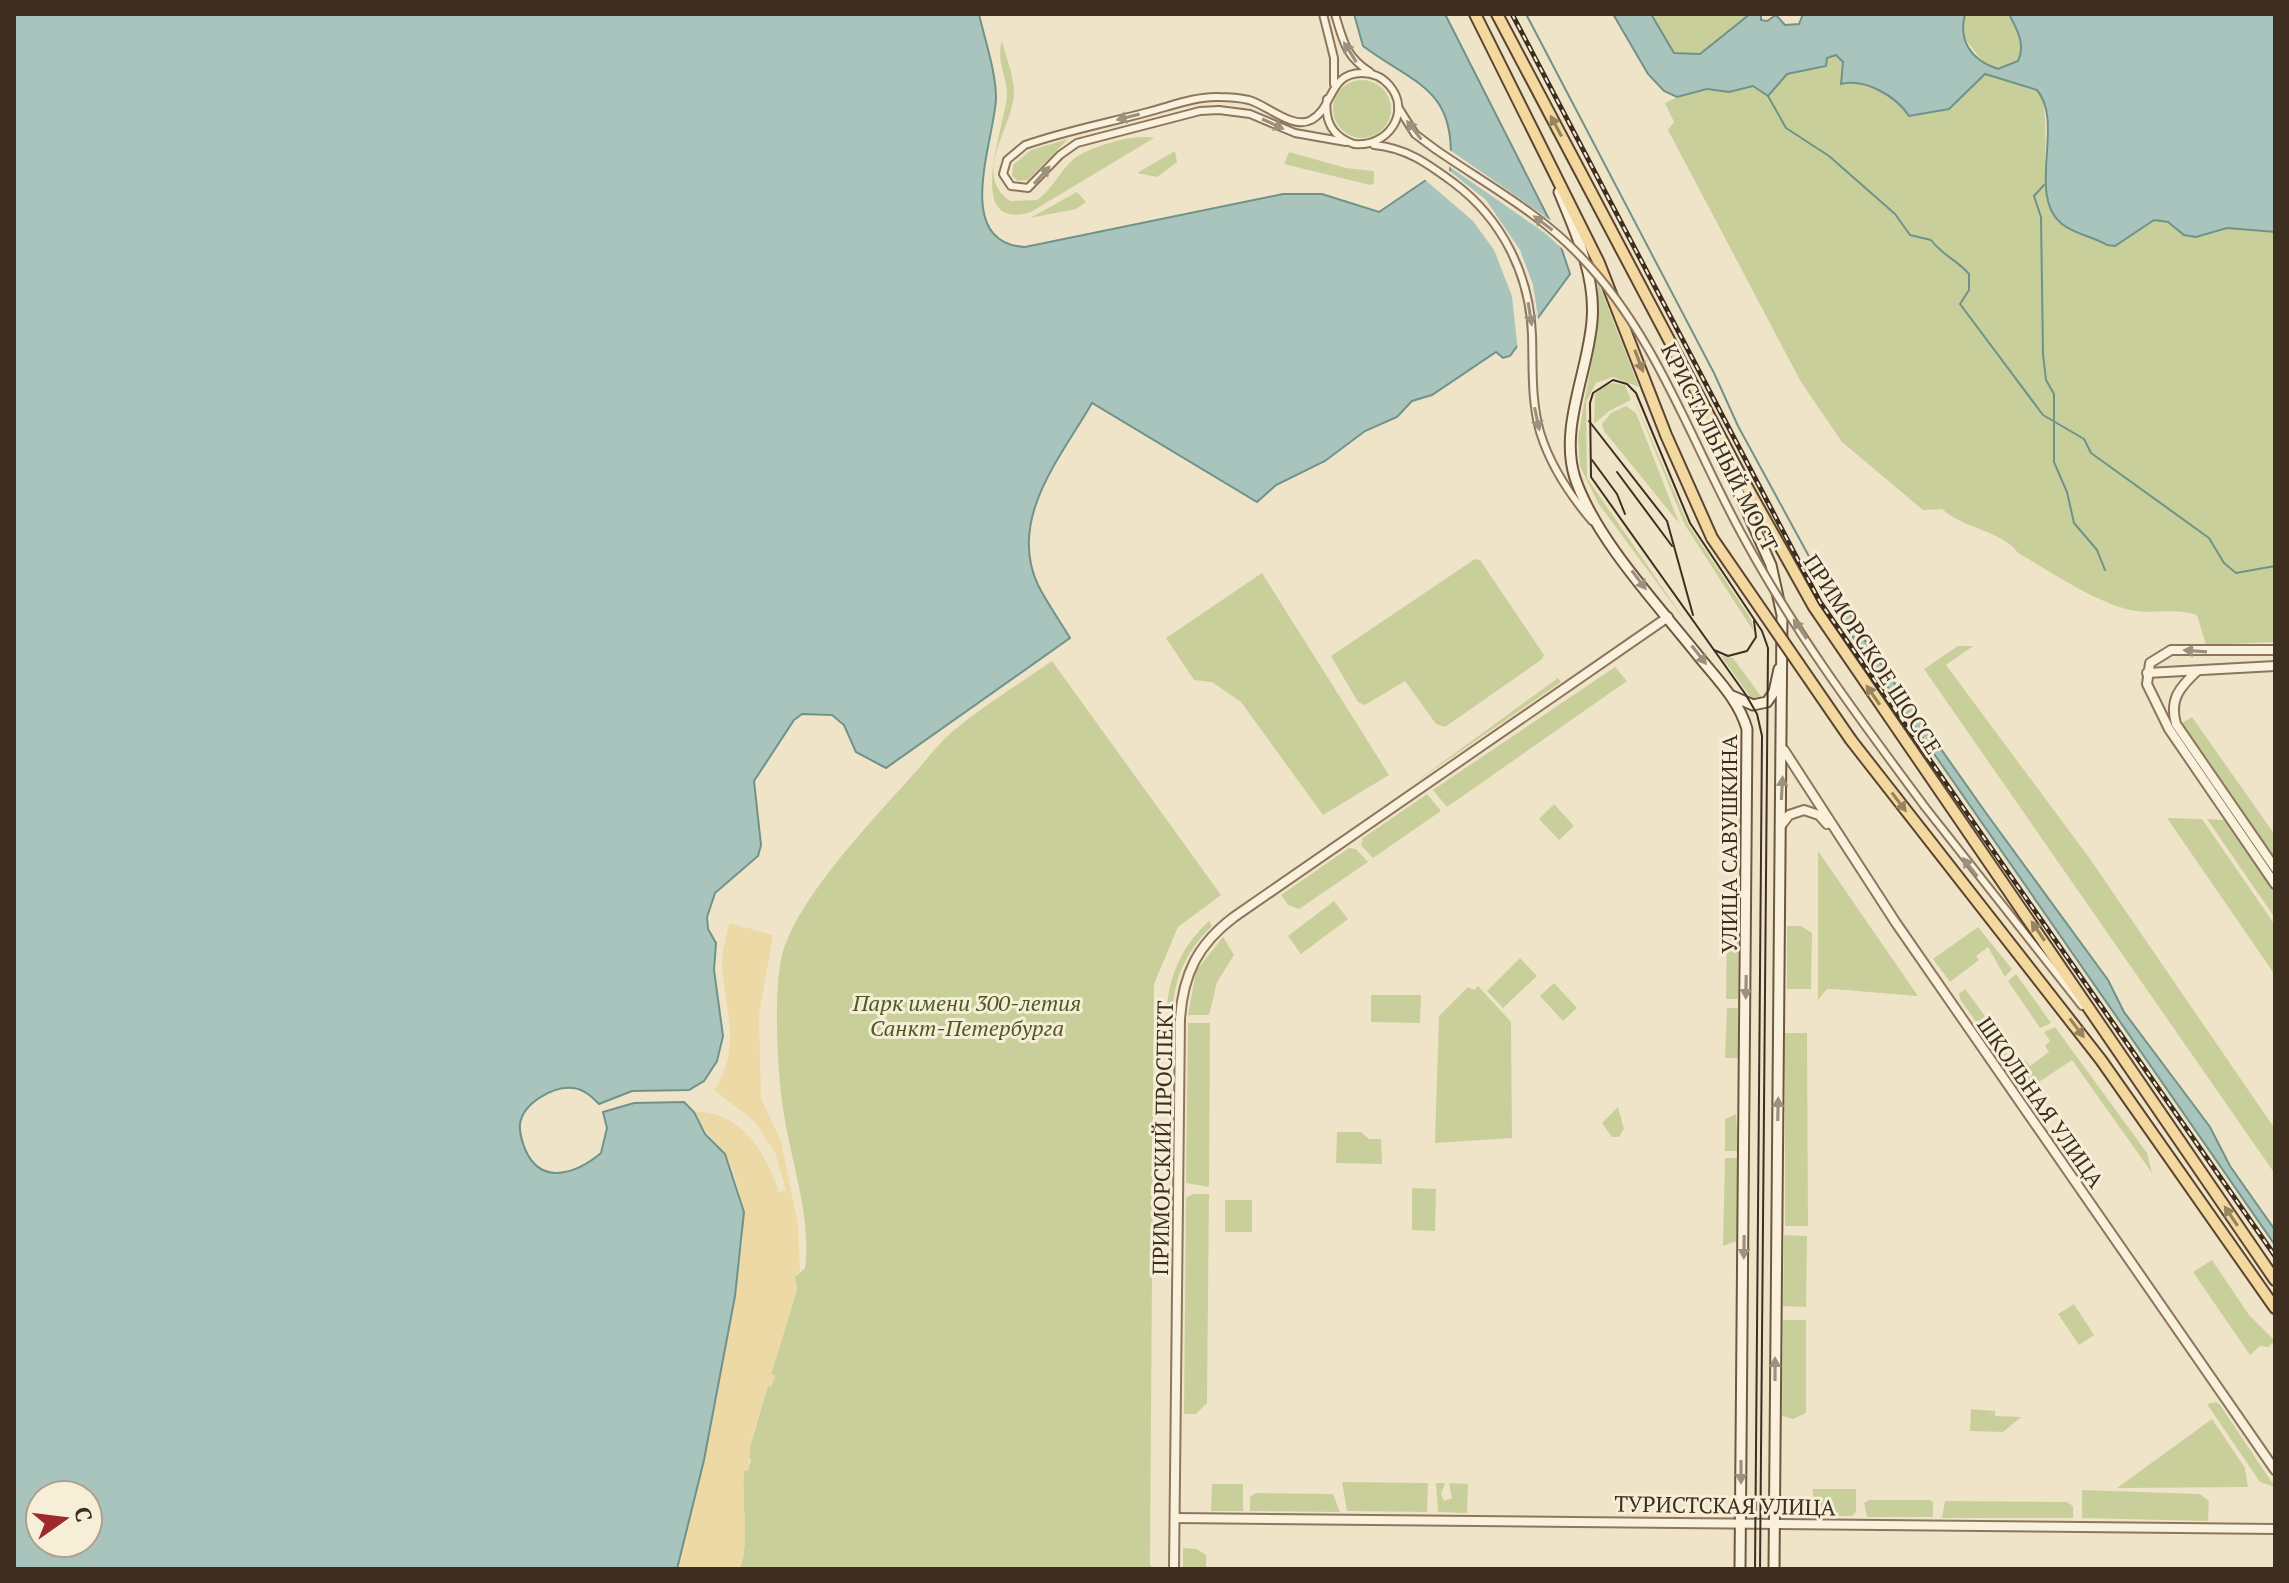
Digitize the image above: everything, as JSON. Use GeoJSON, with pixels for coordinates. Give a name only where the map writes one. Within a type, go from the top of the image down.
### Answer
{"type":"FeatureCollection","features":[{"type":"Feature","properties":{"kind":"main road"},"geometry":{"type":"LineString","coordinates":[[1475,14],[1599,263],[1676,458],[1712,538],[1851,740],[1961,884],[2077,1027],[2275,1308]]}},
{"type":"Feature","properties":{"kind":"main road","name":"ПРИМОРСКОЕ ШОССЕ"},"geometry":{"type":"LineString","coordinates":[[1497,14],[1757,505],[1836,643],[2028,916],[2275,1280]]}},
{"type":"Feature","properties":{"kind":"main road","name":"УЛИЦА САВУШКИНА"},"geometry":{"type":"LineString","coordinates":[[1536,137],[1576,232],[1591,291],[1592,320],[1570,451],[1581,493],[1611,543],[1729,694],[1743,716],[1748,741],[1740,1569]]}},
{"type":"Feature","properties":{"kind":"main road"},"geometry":{"type":"LineString","coordinates":[[1684,369],[1771,565],[1782,615],[1784,750],[1780,827],[1774,1569]]}},
{"type":"Feature","properties":{"kind":"main road"},"geometry":{"type":"LineString","coordinates":[[1729,694],[1753,705],[1771,698],[1783,643]]}},
{"type":"Feature","properties":{"kind":"street"},"geometry":{"type":"LineString","coordinates":[[1323,14],[1334,58],[1333,87],[1312,120],[1303,122],[1249,100],[1204,98],[1025,145],[1007,160],[1003,174],[1011,186],[1028,188],[1060,155],[1077,143],[1200,111],[1250,114],[1295,133],[1405,150],[1427,163],[1479,205],[1513,254],[1529,311],[1535,410],[1552,465],[1611,543]]}},
{"type":"Feature","properties":{"kind":"street"},"geometry":{"type":"LineString","coordinates":[[1335,14],[1351,59],[1389,84],[1398,107],[1396,121],[1389,133],[1370,144]]}},
{"type":"Feature","properties":{"kind":"street"},"geometry":{"type":"LineString","coordinates":[[1333,87],[1351,74],[1373,74]]}},
{"type":"Feature","properties":{"kind":"street"},"geometry":{"type":"LineString","coordinates":[[1327,99],[1327,119],[1346,142]]}},
{"type":"Feature","properties":{"kind":"street","name":"КРИСТАЛЬНЫЙ МОСТ"},"geometry":{"type":"LineString","coordinates":[[1398,107],[1415,134],[1548,226],[1611,290],[1651,349],[1714,482],[1773,589],[1925,807],[2107,1036]]}},
{"type":"Feature","properties":{"kind":"street","name":"ПРИМОРСКИЙ ПРОСПЕКТ"},"geometry":{"type":"LineString","coordinates":[[1174,1569],[1180,1019],[1182,993],[1196,954],[1234,917],[1668,617]]}},
{"type":"Feature","properties":{"kind":"street"},"geometry":{"type":"LineString","coordinates":[[2275,650],[2171,650],[2150,663],[2147,673],[2150,693],[2169,729],[2275,884]]}},
{"type":"Feature","properties":{"kind":"street"},"geometry":{"type":"LineString","coordinates":[[2147,673],[2275,666]]}},
{"type":"Feature","properties":{"kind":"street"},"geometry":{"type":"LineString","coordinates":[[2197,671],[2178,691],[2173,704],[2176,724],[2275,868]]}},
{"type":"Feature","properties":{"kind":"street","name":"ШКОЛЬНАЯ УЛИЦА"},"geometry":{"type":"LineString","coordinates":[[1784,750],[1837,834],[2275,1470]]}},
{"type":"Feature","properties":{"kind":"street"},"geometry":{"type":"LineString","coordinates":[[1780,827],[1796,811],[1812,811],[1837,834]]}},
{"type":"Feature","properties":{"kind":"street","name":"ТУРИСТСКАЯ УЛИЦА"},"geometry":{"type":"LineString","coordinates":[[1175,1518],[2275,1529]]}},
{"type":"Feature","properties":{"kind":"green space"},"geometry":{"type":"Polygon","coordinates":[[[1651,14],[1750,14],[1700,54],[1674,53],[1651,14]]]}},
{"type":"Feature","properties":{"kind":"green space"},"geometry":{"type":"Polygon","coordinates":[[[1965,14],[2009,14],[2021,43],[2018,61],[1998,69],[1982,61],[1960,32],[1965,14]]]}},
{"type":"Feature","properties":{"kind":"green space"},"geometry":{"type":"Polygon","coordinates":[[[1002,41],[1014,90],[997,148],[994,177],[999,190],[1010,201],[1037,200],[1075,158],[1092,149],[1125,139],[1154,138],[1031,212],[1010,214],[997,206],[992,191],[993,170],[996,148],[1007,93],[1001,61],[1002,41]]]}},
{"type":"Feature","properties":{"kind":"green space"},"geometry":{"type":"Polygon","coordinates":[[[1836,55],[1844,62],[1840,81],[1859,83],[1878,90],[1895,101],[1909,116],[1949,109],[1985,74],[2037,90],[2044,107],[2046,174],[2052,206],[2060,219],[2073,229],[2109,244],[2115,246],[2154,220],[2168,222],[2184,235],[2196,237],[2227,228],[2275,232],[2275,642],[2206,645],[2197,615],[2130,610],[2101,600],[2018,553],[2003,540],[1942,509],[1923,510],[1842,442],[1801,382],[1668,130],[1674,122],[1665,103],[1698,92],[1754,86],[1768,96],[1787,74],[1826,66],[1827,58],[1836,55]]]}},
{"type":"Feature","properties":{"kind":"green space"},"geometry":{"type":"Polygon","coordinates":[[[1362,80],[1383,88],[1391,109],[1383,130],[1362,138],[1341,130],[1333,109],[1341,88],[1362,80]]]}},
{"type":"Feature","properties":{"kind":"green space"},"geometry":{"type":"Polygon","coordinates":[[[1068,139],[1028,180],[1018,181],[1012,176],[1013,165],[1031,150],[1068,139]]]}},
{"type":"Feature","properties":{"kind":"green space"},"geometry":{"type":"Polygon","coordinates":[[[1175,151],[1177,162],[1157,177],[1137,173],[1175,151]]]}},
{"type":"Feature","properties":{"kind":"green space"},"geometry":{"type":"Polygon","coordinates":[[[1289,152],[1346,168],[1374,171],[1374,183],[1370,185],[1284,164],[1289,152]]]}},
{"type":"Feature","properties":{"kind":"green space"},"geometry":{"type":"Polygon","coordinates":[[[1077,192],[1086,202],[1076,209],[1030,218],[1077,192]]]}},
{"type":"Feature","properties":{"kind":"green space"},"geometry":{"type":"Polygon","coordinates":[[[1598,282],[1639,387],[1613,377],[1596,383],[1586,402],[1587,478],[1689,626],[1598,503],[1580,466],[1578,438],[1597,332],[1598,282]]]}},
{"type":"Feature","properties":{"kind":"green space"},"geometry":{"type":"Polygon","coordinates":[[[1605,385],[1625,385],[1631,400],[1609,411],[1594,424],[1595,394],[1605,385]]]}},
{"type":"Feature","properties":{"kind":"green space"},"geometry":{"type":"Polygon","coordinates":[[[1630,389],[1688,524],[1751,619],[1754,632],[1685,525],[1630,389]]]}},
{"type":"Feature","properties":{"kind":"green space"},"geometry":{"type":"Polygon","coordinates":[[[1626,406],[1636,413],[1679,523],[1604,431],[1602,424],[1611,413],[1626,406]]]}},
{"type":"Feature","properties":{"kind":"green space"},"geometry":{"type":"Polygon","coordinates":[[[1475,559],[1480,560],[1544,655],[1541,660],[1445,727],[1436,724],[1405,681],[1365,705],[1358,702],[1331,656],[1475,559]]]}},
{"type":"Feature","properties":{"kind":"green space"},"geometry":{"type":"Polygon","coordinates":[[[1262,573],[1389,775],[1323,815],[1241,702],[1212,682],[1194,680],[1166,638],[1262,573]]]}},
{"type":"Feature","properties":{"kind":"green space"},"geometry":{"type":"Polygon","coordinates":[[[1958,646],[1973,646],[1946,665],[2090,859],[2275,1129],[2275,1174],[1924,669],[1958,646]]]}},
{"type":"Feature","properties":{"kind":"green space"},"geometry":{"type":"Polygon","coordinates":[[[1721,656],[1733,658],[1763,699],[1753,701],[1721,656]]]}},
{"type":"Feature","properties":{"kind":"green space","name":"Парк имени 300-летия Санкт-Петербурга"},"geometry":{"type":"Polygon","coordinates":[[[1052,661],[1221,895],[1178,927],[1154,984],[1150,1564],[1153,1569],[740,1569],[745,1533],[744,1470],[748,1470],[751,1459],[747,1457],[768,1385],[771,1386],[775,1376],[771,1374],[797,1290],[795,1277],[805,1268],[805,1226],[785,1121],[778,1049],[779,975],[788,937],[836,863],[941,742],[976,713],[1052,661]]]}},
{"type":"Feature","properties":{"kind":"green space"},"geometry":{"type":"Polygon","coordinates":[[[1615,667],[1627,681],[1447,807],[1433,790],[1615,667]]]}},
{"type":"Feature","properties":{"kind":"green space"},"geometry":{"type":"Polygon","coordinates":[[[1558,678],[1561,682],[1410,786],[1558,678]]]}},
{"type":"Feature","properties":{"kind":"green space"},"geometry":{"type":"Polygon","coordinates":[[[2192,717],[2275,835],[2275,858],[2182,723],[2192,717]]]}},
{"type":"Feature","properties":{"kind":"green space"},"geometry":{"type":"Polygon","coordinates":[[[1427,794],[1441,811],[1373,858],[1361,845],[1363,838],[1427,794]]]}},
{"type":"Feature","properties":{"kind":"green space"},"geometry":{"type":"Polygon","coordinates":[[[1554,804],[1574,826],[1559,840],[1539,819],[1554,804]]]}},
{"type":"Feature","properties":{"kind":"green space"},"geometry":{"type":"Polygon","coordinates":[[[2167,818],[2202,819],[2275,925],[2275,975],[2167,818]]]}},
{"type":"Feature","properties":{"kind":"green space"},"geometry":{"type":"Polygon","coordinates":[[[2207,819],[2224,820],[2275,893],[2275,918],[2207,819]]]}},
{"type":"Feature","properties":{"kind":"green space"},"geometry":{"type":"Polygon","coordinates":[[[1349,848],[1356,849],[1368,862],[1299,909],[1288,905],[1281,895],[1349,848]]]}},
{"type":"Feature","properties":{"kind":"green space"},"geometry":{"type":"Polygon","coordinates":[[[1818,851],[1918,996],[1827,989],[1818,1000],[1818,851]]]}},
{"type":"Feature","properties":{"kind":"green space"},"geometry":{"type":"Polygon","coordinates":[[[1334,901],[1348,919],[1301,954],[1288,936],[1334,901]]]}},
{"type":"Feature","properties":{"kind":"green space"},"geometry":{"type":"Polygon","coordinates":[[[1209,921],[1212,926],[1196,943],[1180,973],[1173,1007],[1167,1007],[1179,960],[1209,921]]]}},
{"type":"Feature","properties":{"kind":"green space"},"geometry":{"type":"Polygon","coordinates":[[[1787,926],[1801,926],[1812,933],[1811,989],[1787,989],[1787,926]]]}},
{"type":"Feature","properties":{"kind":"green space"},"geometry":{"type":"Polygon","coordinates":[[[1978,927],[2012,969],[2005,977],[1988,947],[1976,956],[1979,960],[1950,982],[1933,959],[1978,927]]]}},
{"type":"Feature","properties":{"kind":"green space"},"geometry":{"type":"Polygon","coordinates":[[[1727,928],[1738,928],[1738,999],[1726,999],[1727,928]]]}},
{"type":"Feature","properties":{"kind":"green space"},"geometry":{"type":"Polygon","coordinates":[[[1223,937],[1234,955],[1217,982],[1209,1015],[1188,1015],[1196,971],[1223,937]]]}},
{"type":"Feature","properties":{"kind":"green space"},"geometry":{"type":"Polygon","coordinates":[[[1520,958],[1537,976],[1503,1008],[1487,991],[1520,958]]]}},
{"type":"Feature","properties":{"kind":"green space"},"geometry":{"type":"Polygon","coordinates":[[[2016,974],[2051,1023],[2040,1028],[2008,981],[2016,974]]]}},
{"type":"Feature","properties":{"kind":"green space"},"geometry":{"type":"Polygon","coordinates":[[[1554,983],[1577,1008],[1563,1021],[1540,996],[1554,983]]]}},
{"type":"Feature","properties":{"kind":"green space"},"geometry":{"type":"Polygon","coordinates":[[[1478,986],[1511,1022],[1512,1138],[1435,1143],[1439,1016],[1468,987],[1474,990],[1478,986]]]}},
{"type":"Feature","properties":{"kind":"green space"},"geometry":{"type":"Polygon","coordinates":[[[1965,989],[2007,1046],[2006,1055],[1999,1055],[1960,999],[1959,994],[1965,989]]]}},
{"type":"Feature","properties":{"kind":"green space"},"geometry":{"type":"Polygon","coordinates":[[[1371,995],[1421,995],[1420,1023],[1371,1022],[1371,995]]]}},
{"type":"Feature","properties":{"kind":"green space"},"geometry":{"type":"Polygon","coordinates":[[[1727,1008],[1738,1008],[1738,1058],[1725,1058],[1727,1008]]]}},
{"type":"Feature","properties":{"kind":"green space"},"geometry":{"type":"Polygon","coordinates":[[[1188,1023],[1210,1023],[1209,1187],[1186,1183],[1188,1023]]]}},
{"type":"Feature","properties":{"kind":"green space"},"geometry":{"type":"Polygon","coordinates":[[[2055,1027],[2147,1153],[2152,1173],[2072,1060],[2024,1092],[2010,1072],[2014,1062],[2025,1060],[2030,1066],[2049,1052],[2045,1046],[2050,1041],[2044,1032],[2055,1027]]]}},
{"type":"Feature","properties":{"kind":"green space"},"geometry":{"type":"Polygon","coordinates":[[[1785,1033],[1807,1033],[1808,1226],[1785,1226],[1785,1033]]]}},
{"type":"Feature","properties":{"kind":"green space"},"geometry":{"type":"Polygon","coordinates":[[[1618,1107],[1624,1129],[1619,1137],[1612,1137],[1602,1123],[1618,1107]]]}},
{"type":"Feature","properties":{"kind":"green space"},"geometry":{"type":"Polygon","coordinates":[[[1736,1114],[1738,1151],[1725,1151],[1725,1119],[1736,1114]]]}},
{"type":"Feature","properties":{"kind":"green space"},"geometry":{"type":"Polygon","coordinates":[[[1337,1132],[1361,1132],[1369,1139],[1381,1139],[1382,1164],[1336,1163],[1337,1132]]]}},
{"type":"Feature","properties":{"kind":"green space"},"geometry":{"type":"Polygon","coordinates":[[[1725,1158],[1737,1158],[1737,1241],[1723,1246],[1725,1158]]]}},
{"type":"Feature","properties":{"kind":"green space"},"geometry":{"type":"Polygon","coordinates":[[[1412,1188],[1436,1189],[1435,1231],[1412,1230],[1412,1188]]]}},
{"type":"Feature","properties":{"kind":"green space"},"geometry":{"type":"Polygon","coordinates":[[[1193,1194],[1209,1194],[1207,1403],[1196,1414],[1184,1414],[1186,1198],[1193,1194]]]}},
{"type":"Feature","properties":{"kind":"green space"},"geometry":{"type":"Polygon","coordinates":[[[1225,1200],[1252,1200],[1252,1232],[1225,1232],[1225,1200]]]}},
{"type":"Feature","properties":{"kind":"green space"},"geometry":{"type":"Polygon","coordinates":[[[1784,1235],[1807,1236],[1806,1307],[1783,1306],[1784,1235]]]}},
{"type":"Feature","properties":{"kind":"green space"},"geometry":{"type":"Polygon","coordinates":[[[2212,1260],[2249,1315],[2275,1341],[2268,1347],[2260,1346],[2250,1355],[2193,1272],[2212,1260]]]}},
{"type":"Feature","properties":{"kind":"green space"},"geometry":{"type":"Polygon","coordinates":[[[2074,1304],[2094,1335],[2079,1345],[2058,1314],[2074,1304]]]}},
{"type":"Feature","properties":{"kind":"green space"},"geometry":{"type":"Polygon","coordinates":[[[1783,1320],[1806,1320],[1806,1413],[1793,1419],[1782,1416],[1783,1320]]]}},
{"type":"Feature","properties":{"kind":"green space"},"geometry":{"type":"Polygon","coordinates":[[[2216,1402],[2275,1487],[2260,1482],[2207,1404],[2216,1402]]]}},
{"type":"Feature","properties":{"kind":"green space"},"geometry":{"type":"Polygon","coordinates":[[[1971,1409],[1995,1411],[1995,1416],[2021,1417],[2003,1432],[1970,1431],[1971,1409]]]}},
{"type":"Feature","properties":{"kind":"green space"},"geometry":{"type":"Polygon","coordinates":[[[2212,1419],[2245,1468],[2248,1487],[2117,1488],[2212,1419]]]}},
{"type":"Feature","properties":{"kind":"green space"},"geometry":{"type":"Polygon","coordinates":[[[1342,1482],[1428,1483],[1427,1512],[1347,1511],[1342,1482]]]}},
{"type":"Feature","properties":{"kind":"green space"},"geometry":{"type":"Polygon","coordinates":[[[1436,1483],[1445,1483],[1441,1494],[1444,1501],[1452,1498],[1449,1483],[1468,1484],[1467,1513],[1438,1512],[1436,1483]]]}},
{"type":"Feature","properties":{"kind":"green space"},"geometry":{"type":"Polygon","coordinates":[[[1212,1484],[1243,1484],[1243,1511],[1211,1511],[1212,1484]]]}},
{"type":"Feature","properties":{"kind":"green space"},"geometry":{"type":"Polygon","coordinates":[[[1813,1489],[1856,1489],[1856,1512],[1852,1516],[1813,1516],[1813,1489]]]}},
{"type":"Feature","properties":{"kind":"green space"},"geometry":{"type":"Polygon","coordinates":[[[2082,1490],[2200,1494],[2209,1501],[2208,1521],[2082,1518],[2082,1490]]]}},
{"type":"Feature","properties":{"kind":"green space"},"geometry":{"type":"Polygon","coordinates":[[[1256,1493],[1333,1494],[1340,1512],[1250,1511],[1250,1497],[1256,1493]]]}},
{"type":"Feature","properties":{"kind":"green space"},"geometry":{"type":"Polygon","coordinates":[[[1869,1500],[1929,1500],[1933,1502],[1933,1517],[1867,1517],[1864,1503],[1869,1500]]]}},
{"type":"Feature","properties":{"kind":"green space"},"geometry":{"type":"Polygon","coordinates":[[[1945,1501],[2067,1502],[2073,1506],[2073,1518],[1942,1518],[1945,1501]]]}},
{"type":"Feature","properties":{"kind":"green space"},"geometry":{"type":"Polygon","coordinates":[[[1183,1548],[1197,1549],[1206,1555],[1206,1569],[1183,1569],[1183,1548]]]}},
{"type":"Feature","properties":{"kind":"sand"},"geometry":{"type":"Polygon","coordinates":[[[729,923],[773,935],[759,1015],[761,1098],[781,1142],[798,1224],[800,1271],[795,1277],[797,1290],[771,1374],[775,1375],[771,1387],[768,1386],[751,1440],[748,1471],[744,1471],[745,1533],[740,1569],[677,1569],[704,1460],[743,1242],[743,1220],[733,1171],[694,1112],[710,1113],[738,1126],[759,1150],[779,1192],[786,1190],[775,1152],[755,1122],[714,1090],[723,1074],[730,1042],[722,961],[729,923]]]}},
{"type":"Feature","properties":{"kind":"water"},"geometry":{"type":"Polygon","coordinates":[[[14,14],[979,14],[996,88],[982,187],[983,209],[989,228],[1003,241],[1025,247],[1283,194],[1322,194],[1379,212],[1429,178],[1438,181],[1450,171],[1451,143],[1440,105],[1415,81],[1363,46],[1354,14],[1445,14],[1557,235],[1570,274],[1510,356],[1503,358],[1496,352],[1432,395],[1412,401],[1397,417],[1365,431],[1325,461],[1276,485],[1257,502],[1092,403],[1042,490],[1033,513],[1029,536],[1030,560],[1038,585],[1070,638],[886,768],[856,752],[844,725],[832,715],[802,714],[794,720],[754,781],[761,845],[758,856],[715,893],[707,917],[708,929],[716,943],[714,970],[723,1036],[717,1061],[704,1081],[689,1090],[632,1091],[599,1104],[581,1090],[565,1088],[540,1097],[522,1116],[520,1131],[525,1149],[532,1161],[550,1172],[571,1171],[601,1153],[607,1128],[603,1112],[634,1103],[684,1102],[694,1112],[705,1134],[725,1154],[744,1212],[735,1296],[704,1460],[677,1569],[14,1569],[14,14]]]}},
{"type":"Feature","properties":{"kind":"water"},"geometry":{"type":"Polygon","coordinates":[[[1613,14],[1651,14],[1674,53],[1700,54],[1750,14],[1761,14],[1761,20],[1767,21],[1776,15],[1785,25],[1799,24],[1803,14],[1965,14],[1963,33],[1969,48],[1980,60],[1998,69],[2018,61],[2020,55],[2020,37],[2009,14],[2275,14],[2275,232],[2227,228],[2196,237],[2184,235],[2168,222],[2154,220],[2115,246],[2107,245],[2067,228],[2052,212],[2046,178],[2048,121],[2045,104],[2037,90],[1985,74],[1949,109],[1909,116],[1879,90],[1860,84],[1841,84],[1843,62],[1836,55],[1827,58],[1826,66],[1787,74],[1768,96],[1753,86],[1729,92],[1707,89],[1677,97],[1664,91],[1648,74],[1613,14]]]}},
{"type":"Feature","properties":{"kind":"water"},"geometry":{"type":"Polygon","coordinates":[[[1831,595],[1849,612],[1867,644],[2108,980],[2124,1012],[2210,1127],[2230,1166],[2275,1230],[2275,1245],[1830,604],[1831,595]]]}},
{"type":"Feature","properties":{"kind":"pier"},"geometry":{"type":"Polygon","coordinates":[[[1444,146],[1556,224],[1568,254],[1545,233],[1447,165],[1444,146]]]}},
{"type":"Feature","properties":{"kind":"pier"},"geometry":{"type":"Polygon","coordinates":[[[1446,168],[1486,200],[1520,250],[1533,285],[1539,324],[1518,352],[1512,296],[1494,250],[1473,221],[1423,178],[1429,174],[1443,177],[1446,168]]]}},
{"type":"Feature","properties":{"kind":"waterway"},"geometry":{"type":"LineString","coordinates":[[1526,14],[1714,373],[1738,426],[1830,595]]}},
{"type":"Feature","properties":{"kind":"waterway"},"geometry":{"type":"LineString","coordinates":[[1768,96],[1786,128],[1829,156],[1895,214],[1910,235],[1931,240],[1969,274],[1969,290],[1960,304],[2043,415],[2084,439],[2091,453],[2209,538],[2224,563],[2236,573],[2275,566]]}},
{"type":"Feature","properties":{"kind":"waterway"},"geometry":{"type":"LineString","coordinates":[[2044,185],[2034,196],[2041,217],[2043,354],[2046,380],[2054,394],[2054,462],[2067,492],[2074,523],[2097,550],[2105,570]]}},
{"type":"Feature","properties":{"kind":"tram line"},"geometry":{"type":"LineString","coordinates":[[1755,1569],[1762,736],[1757,714],[1746,695],[1591,477],[1590,403],[1593,393],[1613,380],[1627,384],[1636,393],[1690,523],[1762,631],[1768,648],[1760,1569]]}},
{"type":"Feature","properties":{"kind":"tram line"},"geometry":{"type":"LineString","coordinates":[[1589,421],[1667,521],[1693,615]]}},
{"type":"Feature","properties":{"kind":"tram line"},"geometry":{"type":"LineString","coordinates":[[1592,460],[1617,494],[1625,514]]}},
{"type":"Feature","properties":{"kind":"tram line"},"geometry":{"type":"LineString","coordinates":[[1617,472],[1672,546]]}},
{"type":"Feature","properties":{"kind":"tram line"},"geometry":{"type":"LineString","coordinates":[[1714,650],[1728,656],[1747,651],[1756,637],[1754,621]]}},
{"type":"Feature","properties":{"kind":"railway"},"geometry":{"type":"LineString","coordinates":[[1512,14],[1820,602],[2275,1256]]}}]}
